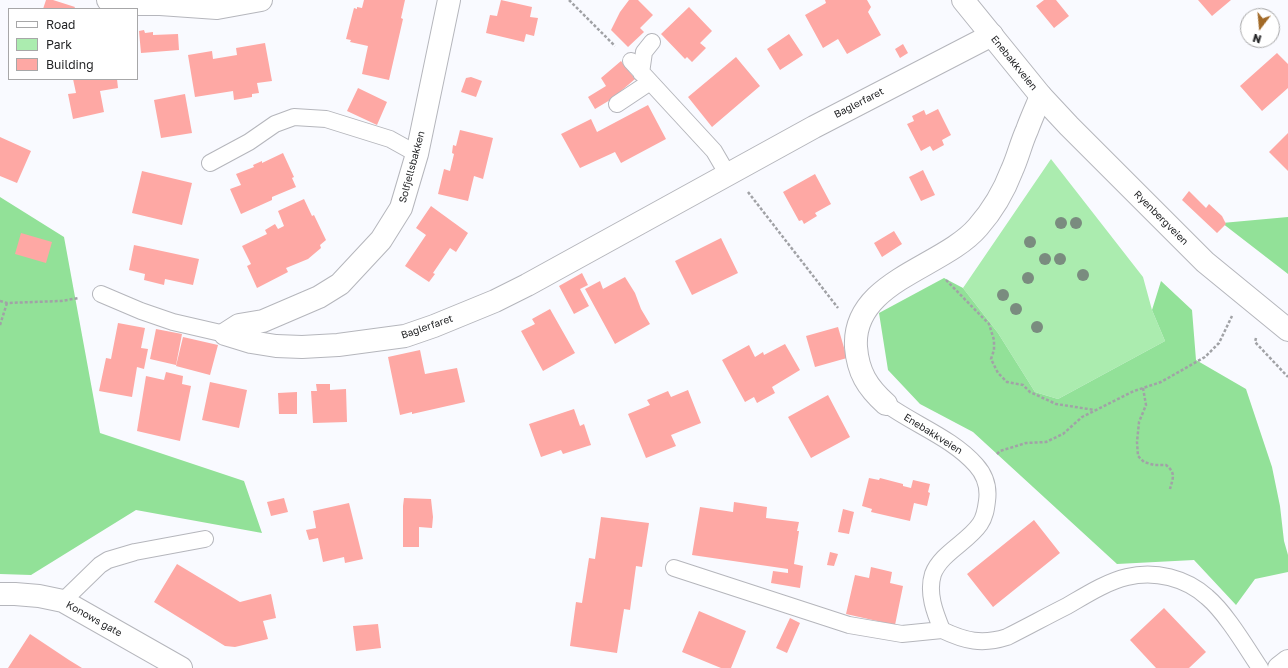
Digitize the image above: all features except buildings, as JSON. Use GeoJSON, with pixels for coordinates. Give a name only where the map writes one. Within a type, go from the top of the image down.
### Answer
{"type":"FeatureCollection","features":[{"type":"Feature","properties":{"kind":"street"},"geometry":{"type":"LineString","coordinates":[[108,0],[132,4],[160,2],[217,8],[261,0]]}},
{"type":"Feature","properties":{"kind":"street","name":"Solfjellsbakken"},"geometry":{"type":"LineString","coordinates":[[225,334],[238,325],[262,321],[318,297],[340,284],[381,240],[401,208],[417,154],[449,0]]}},
{"type":"Feature","properties":{"kind":"street","name":"Enebakkveien"},"geometry":{"type":"LineString","coordinates":[[886,404],[874,393],[861,374],[857,360],[856,330],[859,322],[873,300],[888,285],[953,248],[977,228],[993,208],[1002,193],[1013,170],[1026,131],[1041,96],[963,0]]}},
{"type":"Feature","properties":{"kind":"street","name":"Baglerfaret"},"geometry":{"type":"LineString","coordinates":[[225,334],[257,343],[276,346],[302,347],[338,345],[405,336],[434,326],[527,286],[736,181],[814,127],[992,35]]}},
{"type":"Feature","properties":{"kind":"street","name":"Ryenbergveien"},"geometry":{"type":"LineString","coordinates":[[1041,96],[1205,262],[1288,330]]}},
{"type":"Feature","properties":{"kind":"street","name":"Konows gate"},"geometry":{"type":"LineString","coordinates":[[0,594],[33,595],[63,601],[181,668]]}},
{"type":"Feature","properties":{"kind":"street"},"geometry":{"type":"LineString","coordinates":[[1279,668],[1288,661]]}},
{"type":"Feature","properties":{"kind":"lane"},"geometry":{"type":"LineString","coordinates":[[617,104],[641,72],[644,52],[652,42]]}},
{"type":"Feature","properties":{"kind":"lane"},"geometry":{"type":"LineString","coordinates":[[641,72],[714,151],[736,181]]}},
{"type":"Feature","properties":{"kind":"lane"},"geometry":{"type":"LineString","coordinates":[[210,164],[275,124],[294,117],[326,119],[390,140],[417,154]]}},
{"type":"Feature","properties":{"kind":"lane","name":"Baglerfaret"},"geometry":{"type":"LineString","coordinates":[[101,294],[153,316],[225,334]]}},
{"type":"Feature","properties":{"kind":"lane","name":"Enebakkveien"},"geometry":{"type":"LineString","coordinates":[[886,404],[902,416],[959,449],[979,469],[988,487],[985,514],[981,523],[938,565],[933,575],[931,600],[942,630]]}},
{"type":"Feature","properties":{"kind":"lane"},"geometry":{"type":"LineString","coordinates":[[63,601],[100,565],[108,560],[135,552],[205,539]]}},
{"type":"Feature","properties":{"kind":"lane"},"geometry":{"type":"LineString","coordinates":[[674,568],[849,625],[902,634],[942,630],[957,637],[982,642],[994,641],[1007,637],[1105,585],[1128,577],[1152,574],[1168,576],[1195,588],[1208,597],[1223,615],[1260,668]]}},
{"type":"Feature","properties":{"kind":"path"},"geometry":{"type":"LineString","coordinates":[[569,0],[641,72]]}},
{"type":"Feature","properties":{"kind":"path"},"geometry":{"type":"LineString","coordinates":[[736,181],[842,314]]}},
{"type":"Feature","properties":{"kind":"path"},"geometry":{"type":"LineString","coordinates":[[926,264],[941,274],[989,324],[994,340],[994,350],[991,359],[998,374],[1006,382],[1023,385],[1030,392],[1056,404],[1096,410]]}},
{"type":"Feature","properties":{"kind":"path"},"geometry":{"type":"LineString","coordinates":[[0,301],[7,303],[61,301],[101,294]]}},
{"type":"Feature","properties":{"kind":"path"},"geometry":{"type":"LineString","coordinates":[[0,325],[7,303]]}},
{"type":"Feature","properties":{"kind":"path"},"geometry":{"type":"LineString","coordinates":[[979,469],[1000,451],[1026,443],[1046,442],[1063,434],[1082,417],[1143,388],[1161,382],[1205,357],[1218,343],[1233,313]]}},
{"type":"Feature","properties":{"kind":"path"},"geometry":{"type":"LineString","coordinates":[[1258,336],[1255,342],[1288,377]]}},
{"type":"Feature","properties":{"kind":"path"},"geometry":{"type":"LineString","coordinates":[[1143,388],[1146,405],[1139,422],[1137,442],[1138,456],[1144,462],[1154,465],[1166,465],[1171,469],[1174,475],[1170,489]]}},
{"type":"Feature","properties":{"kind":"green space"},"geometry":{"type":"Polygon","coordinates":[[[1051,159],[1143,277],[1152,310],[1165,341],[1058,399],[1035,392],[998,333],[963,288],[1051,159]]]}},
{"type":"Feature","properties":{"kind":"green space"},"geometry":{"type":"Polygon","coordinates":[[[0,197],[64,237],[100,433],[244,481],[262,533],[136,510],[31,575],[0,574],[0,197]]]}},
{"type":"Feature","properties":{"kind":"green space"},"geometry":{"type":"Polygon","coordinates":[[[1288,217],[1288,274],[1222,223],[1288,217]]]}},
{"type":"Feature","properties":{"kind":"green space"},"geometry":{"type":"Polygon","coordinates":[[[944,278],[963,288],[998,333],[1035,392],[1058,399],[1165,341],[1152,310],[1161,281],[1192,310],[1196,360],[1246,389],[1272,467],[1280,506],[1284,541],[1288,555],[1288,572],[1255,579],[1236,605],[1194,560],[1117,564],[973,432],[920,404],[888,370],[879,313],[944,278]]]}}]}
